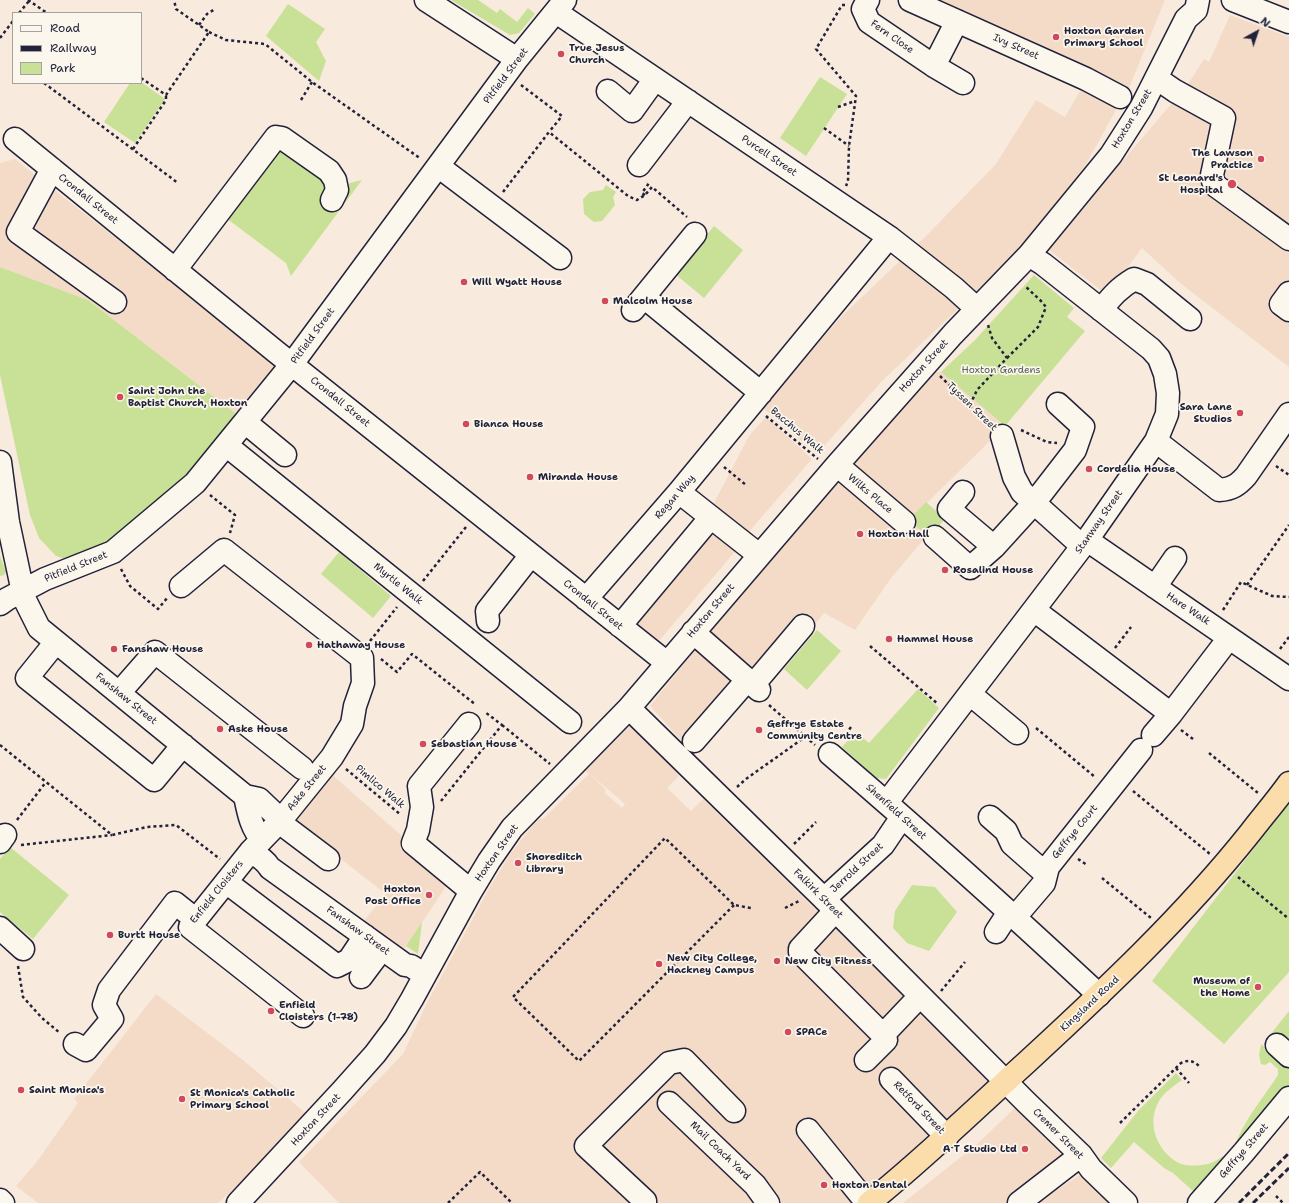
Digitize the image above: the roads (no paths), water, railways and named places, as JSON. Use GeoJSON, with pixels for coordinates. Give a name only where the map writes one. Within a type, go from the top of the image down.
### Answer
{"type":"FeatureCollection","features":[{"type":"Feature","properties":{"kind":"highway","name":"Kingsland Road"},"geometry":{"type":"LineString","coordinates":[[868,1203],[906,1173],[1099,996],[1165,930],[1224,865],[1289,783]]}},
{"type":"Feature","properties":{"kind":"street"},"geometry":{"type":"LineString","coordinates":[[426,0],[512,66]]}},
{"type":"Feature","properties":{"kind":"street","name":"Ivy Street"},"geometry":{"type":"LineString","coordinates":[[910,0],[1086,79],[1120,97]]}},
{"type":"Feature","properties":{"kind":"street","name":"Hoxton Street"},"geometry":{"type":"LineString","coordinates":[[238,1203],[342,1091],[375,1054],[396,1026],[471,891],[489,861],[512,828],[629,708],[834,468],[976,308],[1029,255],[1111,155],[1141,108],[1156,78],[1183,9],[1196,10],[1198,0]]}},
{"type":"Feature","properties":{"kind":"street"},"geometry":{"type":"LineString","coordinates":[[1233,0],[1287,16]]}},
{"type":"Feature","properties":{"kind":"street","name":"Fern Close"},"geometry":{"type":"LineString","coordinates":[[865,4],[869,22],[934,66],[963,83]]}},
{"type":"Feature","properties":{"kind":"street","name":"Pitfield Street"},"geometry":{"type":"LineString","coordinates":[[0,604],[7,598],[45,579],[113,552],[196,483],[292,364],[512,66],[560,6]]}},
{"type":"Feature","properties":{"kind":"street","name":"Purcell Street"},"geometry":{"type":"LineString","coordinates":[[560,6],[655,79],[889,237],[954,288],[976,308]]}},
{"type":"Feature","properties":{"kind":"street"},"geometry":{"type":"LineString","coordinates":[[934,66],[965,25]]}},
{"type":"Feature","properties":{"kind":"street"},"geometry":{"type":"LineString","coordinates":[[1156,78],[1175,92],[1231,113],[1212,175],[1213,181],[1216,186],[1289,239]]}},
{"type":"Feature","properties":{"kind":"street"},"geometry":{"type":"LineString","coordinates":[[608,91],[632,111],[655,79]]}},
{"type":"Feature","properties":{"kind":"street"},"geometry":{"type":"LineString","coordinates":[[639,165],[688,101]]}},
{"type":"Feature","properties":{"kind":"street"},"geometry":{"type":"LineString","coordinates":[[175,270],[276,137],[282,138],[329,171],[335,180],[337,190],[332,200]]}},
{"type":"Feature","properties":{"kind":"street","name":"Crondall Street"},"geometry":{"type":"LineString","coordinates":[[14,139],[292,364],[667,663]]}},
{"type":"Feature","properties":{"kind":"street"},"geometry":{"type":"LineString","coordinates":[[437,167],[560,258]]}},
{"type":"Feature","properties":{"kind":"street"},"geometry":{"type":"LineString","coordinates":[[52,170],[18,232],[115,302]]}},
{"type":"Feature","properties":{"kind":"street"},"geometry":{"type":"LineString","coordinates":[[696,234],[638,304],[756,398]]}},
{"type":"Feature","properties":{"kind":"street","name":"Regan Way"},"geometry":{"type":"LineString","coordinates":[[586,599],[710,455],[889,237]]}},
{"type":"Feature","properties":{"kind":"street","name":"Stanway Street"},"geometry":{"type":"LineString","coordinates":[[887,802],[1084,543],[1156,441],[1167,414],[1168,393],[1165,374],[1159,358],[1151,349],[1043,264],[1029,255]]}},
{"type":"Feature","properties":{"kind":"street"},"geometry":{"type":"LineString","coordinates":[[1101,310],[1123,285],[1134,279],[1147,284],[1190,319]]}},
{"type":"Feature","properties":{"kind":"street"},"geometry":{"type":"LineString","coordinates":[[1289,292],[1281,304],[1289,310]]}},
{"type":"Feature","properties":{"kind":"street"},"geometry":{"type":"LineString","coordinates":[[935,537],[970,568],[994,548],[1034,503],[1075,450],[1083,427],[1058,404]]}},
{"type":"Feature","properties":{"kind":"street"},"geometry":{"type":"LineString","coordinates":[[1156,441],[1219,490],[1229,489],[1238,485],[1246,476],[1289,414]]}},
{"type":"Feature","properties":{"kind":"street"},"geometry":{"type":"LineString","coordinates":[[245,422],[284,455]]}},
{"type":"Feature","properties":{"kind":"street","name":"Tyssen Street"},"geometry":{"type":"LineString","coordinates":[[1002,436],[1014,477],[1022,492],[1084,543]]}},
{"type":"Feature","properties":{"kind":"street","name":"Myrtle Walk"},"geometry":{"type":"LineString","coordinates":[[226,445],[570,722]]}},
{"type":"Feature","properties":{"kind":"street","name":"Fanshaw Street"},"geometry":{"type":"LineString","coordinates":[[0,462],[4,523],[25,600],[39,628],[245,796],[259,799],[280,821],[328,859]]}},
{"type":"Feature","properties":{"kind":"street","name":"Wilks Place"},"geometry":{"type":"LineString","coordinates":[[834,468],[904,522]]}},
{"type":"Feature","properties":{"kind":"street"},"geometry":{"type":"LineString","coordinates":[[679,492],[759,555]]}},
{"type":"Feature","properties":{"kind":"street"},"geometry":{"type":"LineString","coordinates":[[964,492],[949,509],[994,548]]}},
{"type":"Feature","properties":{"kind":"street"},"geometry":{"type":"LineString","coordinates":[[620,626],[711,517]]}},
{"type":"Feature","properties":{"kind":"street","name":"Hare Walk"},"geometry":{"type":"LineString","coordinates":[[1084,543],[1155,587],[1289,679]]}},
{"type":"Feature","properties":{"kind":"street","name":"Aske Street"},"geometry":{"type":"LineString","coordinates":[[181,586],[224,550],[362,658],[363,683],[355,706],[352,724],[332,757],[280,821]]}},
{"type":"Feature","properties":{"kind":"street"},"geometry":{"type":"LineString","coordinates":[[488,621],[487,611],[532,556]]}},
{"type":"Feature","properties":{"kind":"street"},"geometry":{"type":"LineString","coordinates":[[1155,587],[1175,558]]}},
{"type":"Feature","properties":{"kind":"street"},"geometry":{"type":"LineString","coordinates":[[1034,610],[1171,714]]}},
{"type":"Feature","properties":{"kind":"street"},"geometry":{"type":"LineString","coordinates":[[694,741],[754,684],[804,626]]}},
{"type":"Feature","properties":{"kind":"street"},"geometry":{"type":"LineString","coordinates":[[693,632],[754,684]]}},
{"type":"Feature","properties":{"kind":"street","name":"Geffrye Court"},"geometry":{"type":"LineString","coordinates":[[996,932],[1044,883],[1048,867],[1171,714],[1229,638]]}},
{"type":"Feature","properties":{"kind":"street"},"geometry":{"type":"LineString","coordinates":[[56,642],[27,678],[33,683],[154,780],[183,745]]}},
{"type":"Feature","properties":{"kind":"street"},"geometry":{"type":"LineString","coordinates":[[119,693],[155,652],[302,768]]}},
{"type":"Feature","properties":{"kind":"street"},"geometry":{"type":"LineString","coordinates":[[970,694],[1025,729]]}},
{"type":"Feature","properties":{"kind":"street","name":"Falkirk Street"},"geometry":{"type":"LineString","coordinates":[[629,708],[724,799],[1006,1082]]}},
{"type":"Feature","properties":{"kind":"street"},"geometry":{"type":"LineString","coordinates":[[469,724],[419,786],[422,806],[418,830],[413,843],[471,891]]}},
{"type":"Feature","properties":{"kind":"street","name":"Shenfield Street"},"geometry":{"type":"LineString","coordinates":[[830,754],[887,802],[1012,914],[1099,996]]}},
{"type":"Feature","properties":{"kind":"street"},"geometry":{"type":"LineString","coordinates":[[245,796],[248,810],[257,834],[256,845]]}},
{"type":"Feature","properties":{"kind":"street","name":"Jerrold Street"},"geometry":{"type":"LineString","coordinates":[[883,1035],[800,952],[800,949],[830,905],[883,845],[902,817]]}},
{"type":"Feature","properties":{"kind":"street"},"geometry":{"type":"LineString","coordinates":[[990,817],[1006,831],[1012,844],[1046,874]]}},
{"type":"Feature","properties":{"kind":"street"},"geometry":{"type":"LineString","coordinates":[[256,845],[280,821]]}},
{"type":"Feature","properties":{"kind":"street","name":"Fanshaw Street"},"geometry":{"type":"LineString","coordinates":[[256,845],[259,855],[267,862],[270,868],[405,965],[410,966],[425,975]]}},
{"type":"Feature","properties":{"kind":"street","name":"Enfield Cloisters"},"geometry":{"type":"LineString","coordinates":[[195,925],[256,845]]}},
{"type":"Feature","properties":{"kind":"street"},"geometry":{"type":"LineString","coordinates":[[231,876],[337,966],[349,960],[365,936]]}},
{"type":"Feature","properties":{"kind":"street"},"geometry":{"type":"LineString","coordinates":[[74,1044],[86,1050],[112,1019],[104,1005],[109,990],[175,903],[195,925],[303,1016]]}},
{"type":"Feature","properties":{"kind":"street"},"geometry":{"type":"LineString","coordinates":[[2,935],[23,949]]}},
{"type":"Feature","properties":{"kind":"street"},"geometry":{"type":"LineString","coordinates":[[361,977],[382,949]]}},
{"type":"Feature","properties":{"kind":"street"},"geometry":{"type":"LineString","coordinates":[[866,1060],[886,1040],[883,1035],[925,1001]]}},
{"type":"Feature","properties":{"kind":"street"},"geometry":{"type":"LineString","coordinates":[[645,1203],[645,1201],[586,1146],[669,1063],[684,1060],[734,1111]]}},
{"type":"Feature","properties":{"kind":"street","name":"Retford Street"},"geometry":{"type":"LineString","coordinates":[[891,1079],[946,1137]]}},
{"type":"Feature","properties":{"kind":"street","name":"Cremer Street"},"geometry":{"type":"LineString","coordinates":[[1006,1082],[1081,1155],[1091,1170],[1126,1203]]}},
{"type":"Feature","properties":{"kind":"street","name":"Geffrye Street"},"geometry":{"type":"LineString","coordinates":[[1199,1203],[1289,1098]]}},
{"type":"Feature","properties":{"kind":"street","name":"Mail Coach Yard"},"geometry":{"type":"LineString","coordinates":[[668,1103],[755,1185],[768,1203]]}},
{"type":"Feature","properties":{"kind":"street"},"geometry":{"type":"LineString","coordinates":[[808,1130],[868,1203]]}},
{"type":"Feature","properties":{"kind":"street"},"geometry":{"type":"LineString","coordinates":[[1019,1203],[1081,1155]]}},
{"type":"Feature","properties":{"kind":"street"},"geometry":{"type":"LineString","coordinates":[[0,1200],[3,1203]]}},
{"type":"Feature","properties":{"kind":"railway"},"geometry":{"type":"LineString","coordinates":[[1239,1203],[1289,1153]]}},
{"type":"Feature","properties":{"kind":"railway"},"geometry":{"type":"LineString","coordinates":[[1253,1203],[1289,1168]]}},
{"type":"Feature","properties":{"kind":"place","name":"Hoxton Garden Primary School"},"geometry":{"type":"Point","coordinates":[1056,37]}},
{"type":"Feature","properties":{"kind":"place","name":"True Jesus Church"},"geometry":{"type":"Point","coordinates":[561,54]}},
{"type":"Feature","properties":{"kind":"place","name":"The Lawson Practice"},"geometry":{"type":"Point","coordinates":[1261,159]}},
{"type":"Feature","properties":{"kind":"place","name":"St Leonard's Hospital"},"geometry":{"type":"Point","coordinates":[1232,184]}},
{"type":"Feature","properties":{"kind":"place","name":"Will Wyatt House"},"geometry":{"type":"Point","coordinates":[464,282]}},
{"type":"Feature","properties":{"kind":"place","name":"Malcolm House"},"geometry":{"type":"Point","coordinates":[605,301]}},
{"type":"Feature","properties":{"kind":"place","name":"Saint John the Baptist Church, Hoxton"},"geometry":{"type":"Point","coordinates":[120,397]}},
{"type":"Feature","properties":{"kind":"place","name":"Sara Lane Studios"},"geometry":{"type":"Point","coordinates":[1240,413]}},
{"type":"Feature","properties":{"kind":"place","name":"Bianca House"},"geometry":{"type":"Point","coordinates":[466,424]}},
{"type":"Feature","properties":{"kind":"place","name":"Cordelia House"},"geometry":{"type":"Point","coordinates":[1089,469]}},
{"type":"Feature","properties":{"kind":"place","name":"Miranda House"},"geometry":{"type":"Point","coordinates":[530,477]}},
{"type":"Feature","properties":{"kind":"place","name":"Hoxton Hall"},"geometry":{"type":"Point","coordinates":[860,534]}},
{"type":"Feature","properties":{"kind":"place","name":"Rosalind House"},"geometry":{"type":"Point","coordinates":[945,570]}},
{"type":"Feature","properties":{"kind":"place","name":"Hammel House"},"geometry":{"type":"Point","coordinates":[889,639]}},
{"type":"Feature","properties":{"kind":"place","name":"Hathaway House"},"geometry":{"type":"Point","coordinates":[309,645]}},
{"type":"Feature","properties":{"kind":"place","name":"Fanshaw House"},"geometry":{"type":"Point","coordinates":[114,649]}},
{"type":"Feature","properties":{"kind":"place","name":"Aske House"},"geometry":{"type":"Point","coordinates":[220,729]}},
{"type":"Feature","properties":{"kind":"place","name":"Geffrye Estate Community Centre"},"geometry":{"type":"Point","coordinates":[759,730]}},
{"type":"Feature","properties":{"kind":"place","name":"Sebastian House"},"geometry":{"type":"Point","coordinates":[423,744]}},
{"type":"Feature","properties":{"kind":"place","name":"Shoreditch Library"},"geometry":{"type":"Point","coordinates":[518,863]}},
{"type":"Feature","properties":{"kind":"place","name":"Hoxton Post Office"},"geometry":{"type":"Point","coordinates":[429,895]}},
{"type":"Feature","properties":{"kind":"place","name":"Burtt House"},"geometry":{"type":"Point","coordinates":[110,935]}},
{"type":"Feature","properties":{"kind":"place","name":"New City Fitness"},"geometry":{"type":"Point","coordinates":[777,961]}},
{"type":"Feature","properties":{"kind":"place","name":"New City College, Hackney Campus"},"geometry":{"type":"Point","coordinates":[659,964]}},
{"type":"Feature","properties":{"kind":"place","name":"Museum of the Home"},"geometry":{"type":"Point","coordinates":[1258,987]}},
{"type":"Feature","properties":{"kind":"place","name":"Enfield Cloisters (1-78)"},"geometry":{"type":"Point","coordinates":[271,1011]}},
{"type":"Feature","properties":{"kind":"place","name":"SPACe"},"geometry":{"type":"Point","coordinates":[788,1032]}},
{"type":"Feature","properties":{"kind":"place","name":"Saint Monica's"},"geometry":{"type":"Point","coordinates":[21,1090]}},
{"type":"Feature","properties":{"kind":"place","name":"St Monica's Catholic Primary School"},"geometry":{"type":"Point","coordinates":[182,1099]}},
{"type":"Feature","properties":{"kind":"place","name":"A T Studio Ltd"},"geometry":{"type":"Point","coordinates":[1025,1149]}},
{"type":"Feature","properties":{"kind":"place","name":"Hoxton Dental"},"geometry":{"type":"Point","coordinates":[824,1185]}},
{"type":"Feature","properties":{"kind":"park label","name":"Hoxton Gardens"},"geometry":{"type":"Point","coordinates":[1001,370]}}]}
